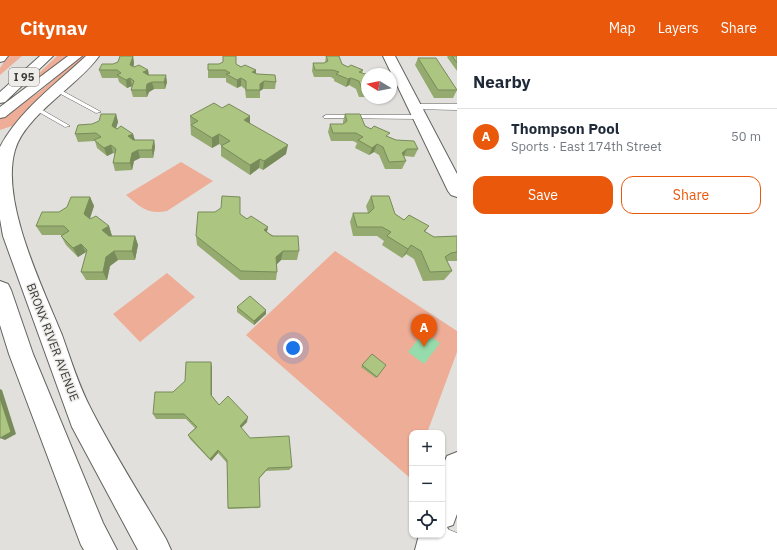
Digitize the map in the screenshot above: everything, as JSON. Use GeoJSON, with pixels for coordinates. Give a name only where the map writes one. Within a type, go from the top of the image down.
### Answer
{"type":"FeatureCollection","features":[{"type":"Feature","properties":{"kind":"main road","name":"I 95"},"geometry":{"type":"LineString","coordinates":[[0,83],[31,56]]}},
{"type":"Feature","properties":{"kind":"main road","name":"I 95"},"geometry":{"type":"LineString","coordinates":[[0,99],[47,56]]}},
{"type":"Feature","properties":{"kind":"main road"},"geometry":{"type":"LineString","coordinates":[[0,114],[76,56]]}},
{"type":"Feature","properties":{"kind":"main road"},"geometry":{"type":"LineString","coordinates":[[0,134],[11,131],[30,117],[92,56]]}},
{"type":"Feature","properties":{"kind":"main road"},"geometry":{"type":"LineString","coordinates":[[389,56],[457,190]]}},
{"type":"Feature","properties":{"kind":"main road","name":"BRONX RIVER AVENUE"},"geometry":{"type":"LineString","coordinates":[[30,117],[9,144],[2,172],[4,194],[13,236],[81,418],[155,550]]}},
{"type":"Feature","properties":{"kind":"main road"},"geometry":{"type":"LineString","coordinates":[[0,290],[21,354],[92,534],[101,550]]}},
{"type":"Feature","properties":{"kind":"main road"},"geometry":{"type":"LineString","coordinates":[[445,515],[457,466]]}},
{"type":"Feature","properties":{"kind":"street"},"geometry":{"type":"LineString","coordinates":[[417,112],[457,107]]}},
{"type":"Feature","properties":{"kind":"lane"},"geometry":{"type":"LineString","coordinates":[[57,90],[98,112]]}},
{"type":"Feature","properties":{"kind":"lane"},"geometry":{"type":"LineString","coordinates":[[326,116],[417,112]]}},
{"type":"Feature","properties":{"kind":"lane"},"geometry":{"type":"LineString","coordinates":[[30,117],[67,126]]}},
{"type":"Feature","properties":{"kind":"shaded area"},"geometry":{"type":"Polygon","coordinates":[[[8,56],[22,56],[0,75],[0,68],[8,56]]]}},
{"type":"Feature","properties":{"kind":"shaded area"},"geometry":{"type":"Polygon","coordinates":[[[57,56],[71,56],[21,96],[16,95],[57,56]]]}},
{"type":"Feature","properties":{"kind":"shaded area"},"geometry":{"type":"Polygon","coordinates":[[[82,56],[86,56],[25,113],[15,125],[0,130],[0,118],[39,92],[82,56]]]}},
{"type":"Feature","properties":{"kind":"shaded area"},"geometry":{"type":"Polygon","coordinates":[[[181,162],[213,181],[167,211],[149,211],[126,195],[181,162]]]}},
{"type":"Feature","properties":{"kind":"shaded area"},"geometry":{"type":"Polygon","coordinates":[[[335,251],[457,331],[457,352],[428,430],[409,430],[409,477],[246,335],[335,251]]]}},
{"type":"Feature","properties":{"kind":"shaded area"},"geometry":{"type":"Polygon","coordinates":[[[167,273],[195,297],[140,342],[113,314],[167,273]]]}},
{"type":"Feature","properties":{"kind":"shaded area"},"geometry":{"type":"Polygon","coordinates":[[[424,332],[440,343],[424,364],[408,352],[424,332]]]}},
{"type":"Feature","properties":{"kind":"building"},"geometry":{"type":"Polygon","coordinates":[[[120,56],[133,56],[130,65],[134,67],[139,65],[148,70],[143,72],[148,75],[166,75],[164,82],[152,82],[147,84],[146,90],[131,90],[134,81],[130,78],[126,80],[117,75],[121,73],[117,70],[99,70],[102,64],[113,64],[118,62],[120,56]]]}},
{"type":"Feature","properties":{"kind":"building"},"geometry":{"type":"Polygon","coordinates":[[[223,56],[236,56],[236,64],[241,67],[245,65],[256,70],[252,72],[257,74],[275,75],[276,82],[264,81],[260,84],[260,90],[246,90],[246,81],[241,78],[237,80],[226,74],[230,73],[225,70],[208,70],[208,64],[219,64],[223,62],[223,56]]]}},
{"type":"Feature","properties":{"kind":"building"},"geometry":{"type":"Polygon","coordinates":[[[326,56],[339,56],[342,64],[348,67],[351,65],[361,69],[359,72],[361,73],[361,86],[359,81],[351,78],[348,79],[336,74],[339,72],[333,70],[315,70],[313,63],[324,63],[328,61],[326,56]]]}},
{"type":"Feature","properties":{"kind":"building"},"geometry":{"type":"Polygon","coordinates":[[[452,56],[457,56],[457,63],[452,56]]]}},
{"type":"Feature","properties":{"kind":"building"},"geometry":{"type":"Polygon","coordinates":[[[418,58],[436,58],[457,90],[438,90],[418,58]]]}},
{"type":"Feature","properties":{"kind":"building"},"geometry":{"type":"Polygon","coordinates":[[[214,103],[222,108],[229,104],[250,116],[244,120],[288,145],[264,161],[260,159],[250,165],[221,146],[230,141],[219,134],[212,138],[191,125],[198,121],[190,116],[214,103]]]}},
{"type":"Feature","properties":{"kind":"building"},"geometry":{"type":"Polygon","coordinates":[[[101,114],[116,114],[112,126],[117,129],[121,126],[133,134],[128,136],[133,140],[154,140],[152,150],[138,150],[132,153],[130,163],[113,163],[116,149],[111,145],[104,148],[94,140],[101,137],[96,133],[75,134],[78,125],[92,124],[99,121],[101,114]]]}},
{"type":"Feature","properties":{"kind":"building"},"geometry":{"type":"Polygon","coordinates":[[[345,114],[360,114],[365,126],[371,129],[374,126],[390,133],[386,136],[396,140],[414,141],[418,149],[407,149],[402,153],[406,161],[389,162],[383,147],[377,144],[372,148],[358,140],[363,137],[356,133],[333,133],[330,124],[343,124],[347,121],[345,114]]]}},
{"type":"Feature","properties":{"kind":"building"},"geometry":{"type":"Polygon","coordinates":[[[222,196],[240,197],[240,214],[247,219],[251,216],[268,227],[264,230],[272,236],[298,236],[299,251],[283,251],[276,257],[277,272],[241,271],[196,236],[198,212],[215,212],[221,208],[222,196]]]}},
{"type":"Feature","properties":{"kind":"building"},"geometry":{"type":"Polygon","coordinates":[[[371,196],[389,196],[395,214],[404,220],[409,215],[429,226],[424,231],[434,237],[457,236],[457,252],[451,253],[445,257],[452,271],[430,272],[421,251],[411,245],[408,249],[387,236],[391,232],[382,227],[357,227],[353,213],[369,213],[374,208],[371,196]]]}},
{"type":"Feature","properties":{"kind":"building"},"geometry":{"type":"Polygon","coordinates":[[[71,197],[90,197],[84,214],[90,219],[96,216],[109,226],[102,230],[109,236],[135,236],[132,251],[114,251],[106,257],[103,272],[81,272],[87,250],[81,244],[73,248],[61,236],[69,231],[64,226],[36,226],[42,212],[59,212],[67,207],[71,197]]]}},
{"type":"Feature","properties":{"kind":"building"},"geometry":{"type":"Polygon","coordinates":[[[250,296],[266,310],[254,321],[237,307],[250,296]]]}},
{"type":"Feature","properties":{"kind":"building"},"geometry":{"type":"Polygon","coordinates":[[[372,354],[386,365],[377,377],[362,365],[372,354]]]}},
{"type":"Feature","properties":{"kind":"building"},"geometry":{"type":"Polygon","coordinates":[[[186,362],[211,362],[211,395],[219,405],[228,396],[248,417],[240,426],[250,438],[289,436],[292,467],[268,468],[259,478],[260,507],[228,508],[227,460],[218,450],[210,459],[188,435],[197,427],[184,414],[153,414],[155,392],[173,392],[185,381],[186,362]]]}},
{"type":"Feature","properties":{"kind":"building"},"geometry":{"type":"Polygon","coordinates":[[[0,398],[11,432],[0,438],[0,398]]]}},
{"type":"Feature","properties":{"kind":"place","name":"Thompson Pool"},"geometry":{"type":"Point","coordinates":[424,347]}}]}
